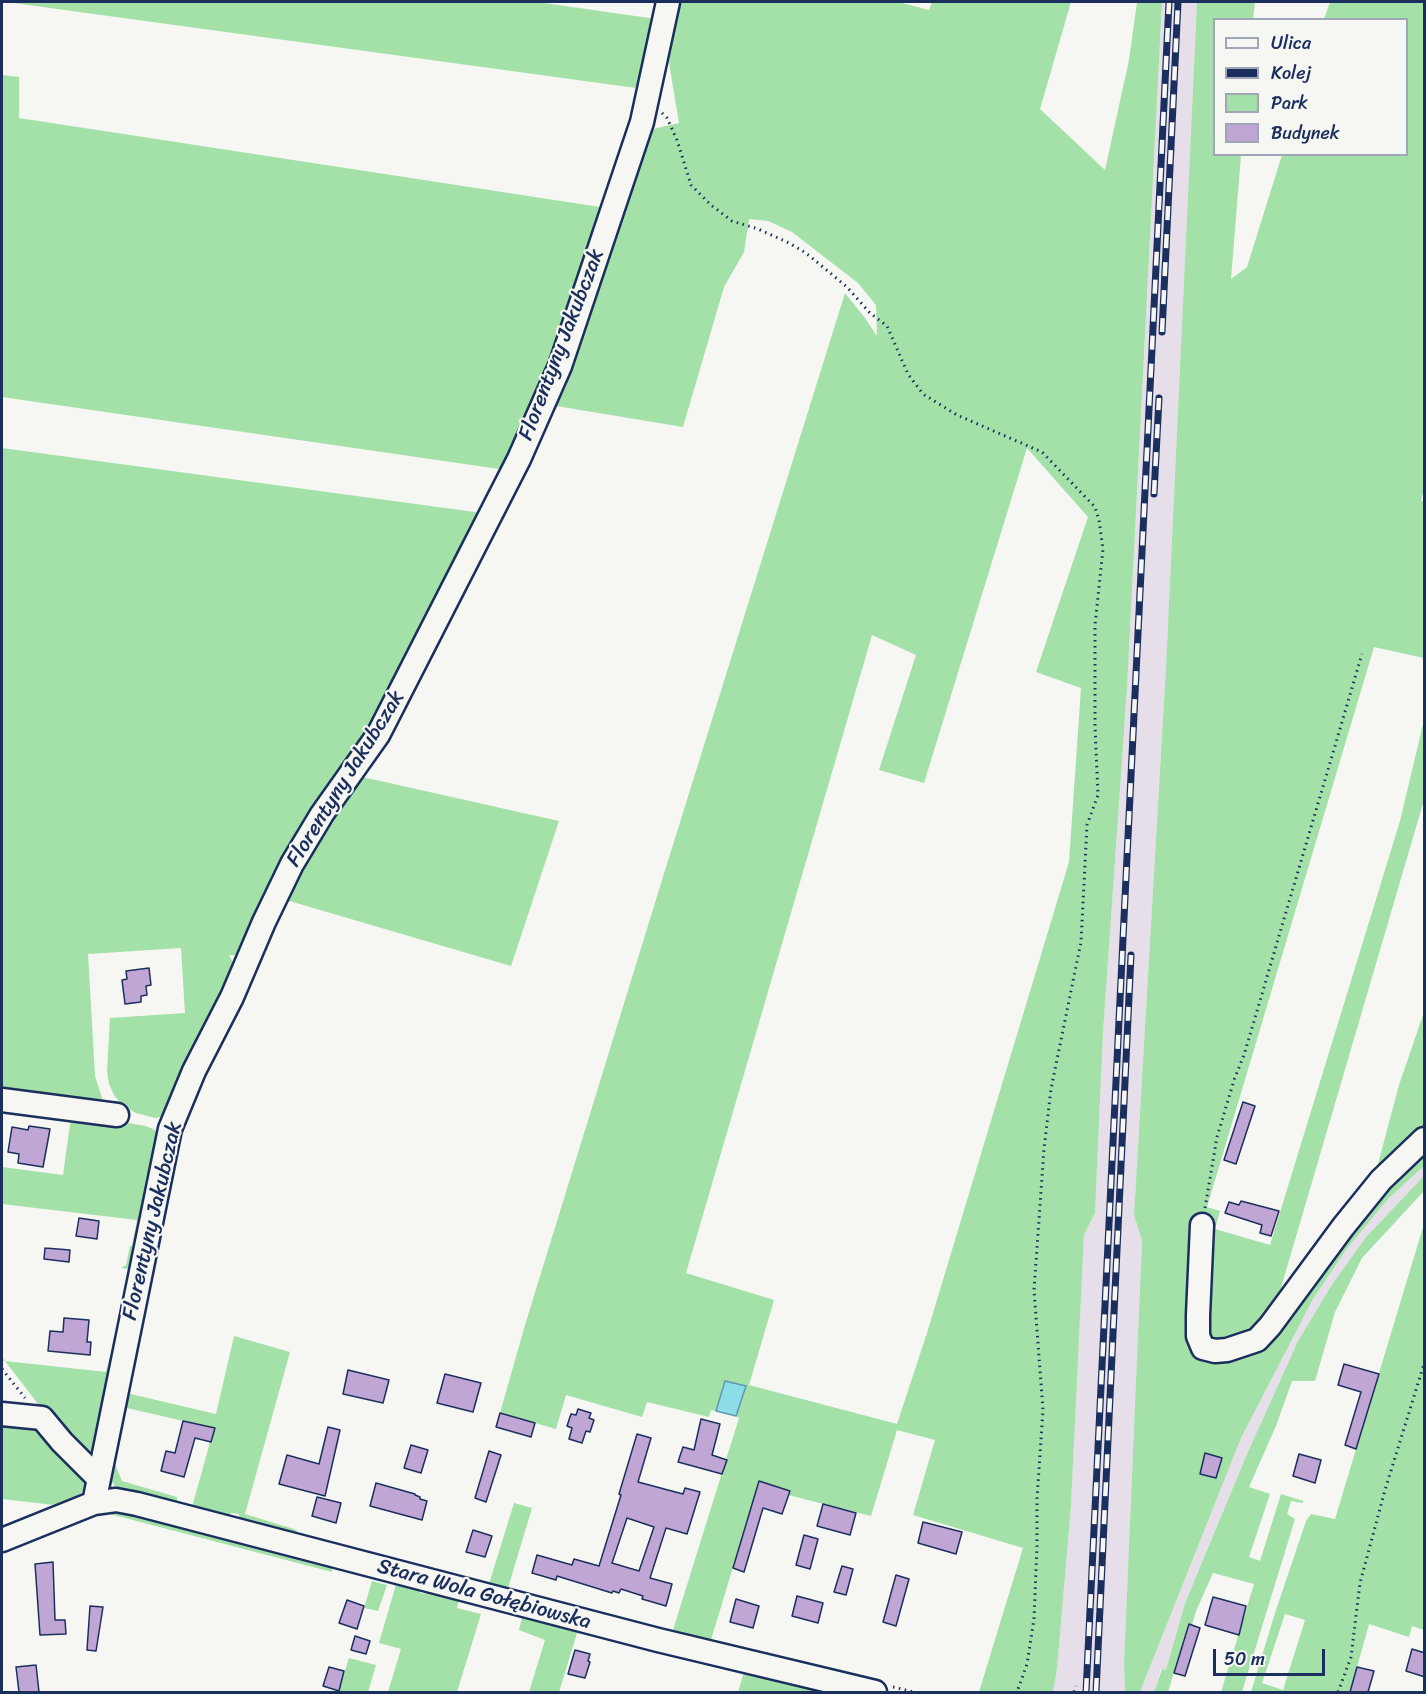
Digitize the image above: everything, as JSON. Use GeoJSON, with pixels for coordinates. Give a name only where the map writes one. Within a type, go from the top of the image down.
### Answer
{"type":"FeatureCollection","features":[{"type":"Feature","properties":{"kind":"street","name":"Florentyny Jakubczak"},"geometry":{"type":"LineString","coordinates":[[94,1503],[170,1129],[194,1071],[232,997],[264,921],[292,864],[322,814],[378,735],[519,459],[560,366],[642,122],[668,2]]}},
{"type":"Feature","properties":{"kind":"street"},"geometry":{"type":"LineString","coordinates":[[2,1100],[117,1115]]}},
{"type":"Feature","properties":{"kind":"street"},"geometry":{"type":"LineString","coordinates":[[1202,1225],[1198,1336],[1203,1348],[1215,1351],[1227,1350],[1257,1340],[1381,1180],[1425,1139]]}},
{"type":"Feature","properties":{"kind":"street"},"geometry":{"type":"LineString","coordinates":[[2,1414],[42,1418],[98,1478]]}},
{"type":"Feature","properties":{"kind":"street","name":"Stara Wola Gołębiowska"},"geometry":{"type":"LineString","coordinates":[[2,1540],[94,1503],[116,1500],[648,1637],[875,1692]]}},
{"type":"Feature","properties":{"kind":"path"},"geometry":{"type":"LineString","coordinates":[[647,101],[667,118],[677,140],[691,185],[711,205],[732,221],[758,229],[806,253],[847,287],[870,313],[887,326],[908,374],[923,394],[957,415],[1042,452],[1095,507],[1099,520],[1103,549],[1095,625],[1098,795],[1087,825],[1081,942],[1051,1089],[1044,1149],[1034,1290],[1043,1410],[1037,1499],[1034,1619],[1027,1664],[1017,1692]]}},
{"type":"Feature","properties":{"kind":"path"},"geometry":{"type":"LineString","coordinates":[[1202,1225],[1216,1137],[1244,1055],[1362,654]]}},
{"type":"Feature","properties":{"kind":"path"},"geometry":{"type":"LineString","coordinates":[[1338,1692],[1351,1657],[1360,1583],[1385,1490],[1425,1364]]}},
{"type":"Feature","properties":{"kind":"path"},"geometry":{"type":"LineString","coordinates":[[2,1369],[42,1418]]}},
{"type":"Feature","properties":{"kind":"path"},"geometry":{"type":"LineString","coordinates":[[1074,1692],[1076,1686]]}},
{"type":"Feature","properties":{"kind":"shaded area"},"geometry":{"type":"Polygon","coordinates":[[[1162,2],[1197,2],[1166,667],[1134,1215],[1142,1240],[1124,1663],[1125,1692],[1053,1692],[1071,1506],[1084,1235],[1095,1213],[1103,1033],[1127,689],[1162,2]]]}},
{"type":"Feature","properties":{"kind":"shaded area"},"geometry":{"type":"Polygon","coordinates":[[[1424,1166],[1424,1176],[1366,1237],[1331,1286],[1298,1341],[1247,1454],[1185,1602],[1166,1670],[1161,1669],[1154,1692],[1140,1692],[1241,1438],[1313,1299],[1346,1250],[1388,1199],[1424,1166]]]}},
{"type":"Feature","properties":{"kind":"green space"},"geometry":{"type":"Polygon","coordinates":[[[6,2],[537,2],[656,19],[636,88],[6,2]]]}},
{"type":"Feature","properties":{"kind":"green space"},"geometry":{"type":"Polygon","coordinates":[[[676,2],[898,2],[929,10],[932,2],[1071,2],[1040,109],[1105,170],[1129,60],[1137,2],[1162,2],[1127,689],[1103,1033],[1095,1213],[1084,1235],[1071,1506],[1053,1692],[979,1692],[1023,1548],[913,1515],[935,1440],[897,1430],[871,1516],[788,1495],[790,1491],[759,1481],[711,1640],[673,1630],[739,1418],[736,1416],[745,1386],[725,1381],[716,1411],[711,1410],[709,1417],[647,1402],[642,1417],[566,1395],[556,1429],[500,1413],[662,880],[845,293],[877,336],[876,305],[858,283],[792,232],[768,221],[749,219],[744,252],[724,287],[683,427],[556,406],[567,384],[545,381],[506,470],[2,397],[2,75],[19,77],[19,118],[600,207],[559,335],[644,142],[653,129],[679,123],[669,63],[676,2]],[[1027,448],[924,783],[879,770],[916,655],[872,635],[686,1273],[774,1300],[749,1385],[897,1424],[927,1333],[1069,862],[1081,688],[1036,672],[1088,517],[1027,448]]]}},
{"type":"Feature","properties":{"kind":"green space"},"geometry":{"type":"Polygon","coordinates":[[[1197,2],[1255,2],[1253,18],[1213,18],[1213,156],[1241,156],[1231,279],[1247,267],[1282,156],[1408,156],[1408,18],[1324,18],[1330,2],[1424,2],[1424,488],[1421,501],[1424,501],[1424,658],[1374,647],[1207,1207],[1220,1211],[1215,1229],[1270,1245],[1400,821],[1424,720],[1424,800],[1273,1315],[1374,1179],[1399,1085],[1424,1012],[1424,1166],[1388,1199],[1346,1250],[1313,1299],[1241,1438],[1140,1692],[1125,1692],[1124,1663],[1142,1240],[1134,1215],[1166,667],[1197,2]]]}},
{"type":"Feature","properties":{"kind":"green space"},"geometry":{"type":"Polygon","coordinates":[[[2,448],[482,513],[387,697],[241,956],[229,955],[236,968],[170,1115],[155,1118],[136,1113],[123,1106],[114,1095],[107,1071],[110,1018],[185,1013],[181,948],[88,954],[95,1076],[102,1098],[100,1105],[2,1098],[2,448]]]}},
{"type":"Feature","properties":{"kind":"green space"},"geometry":{"type":"Polygon","coordinates":[[[358,776],[559,821],[511,966],[286,900],[331,816],[358,776]]]}},
{"type":"Feature","properties":{"kind":"green space"},"geometry":{"type":"Polygon","coordinates":[[[79,1115],[146,1126],[155,1130],[159,1136],[136,1270],[121,1268],[126,1265],[137,1220],[2,1204],[2,1167],[63,1175],[71,1117],[79,1115]]]}},
{"type":"Feature","properties":{"kind":"green space"},"geometry":{"type":"Polygon","coordinates":[[[1424,1176],[1424,1191],[1362,1258],[1335,1312],[1315,1381],[1292,1381],[1276,1426],[1249,1487],[1270,1494],[1249,1557],[1260,1561],[1281,1494],[1303,1501],[1303,1503],[1291,1501],[1287,1514],[1295,1519],[1242,1692],[1221,1692],[1254,1584],[1213,1573],[1192,1625],[1188,1625],[1168,1692],[1154,1692],[1162,1669],[1166,1670],[1185,1603],[1247,1454],[1298,1341],[1331,1286],[1366,1237],[1424,1176]]]}},
{"type":"Feature","properties":{"kind":"green space"},"geometry":{"type":"Polygon","coordinates":[[[1424,1224],[1424,1630],[1412,1626],[1409,1637],[1369,1624],[1350,1692],[1251,1692],[1306,1521],[1311,1514],[1335,1519],[1424,1224]],[[1285,1614],[1262,1683],[1283,1690],[1305,1620],[1285,1614]]]}},
{"type":"Feature","properties":{"kind":"green space"},"geometry":{"type":"Polygon","coordinates":[[[234,1336],[290,1352],[245,1514],[297,1530],[296,1533],[240,1521],[239,1514],[231,1513],[229,1517],[192,1507],[214,1428],[127,1408],[115,1464],[122,1481],[177,1497],[177,1502],[125,1490],[115,1486],[109,1478],[122,1392],[216,1414],[234,1336]]]}},
{"type":"Feature","properties":{"kind":"green space"},"geometry":{"type":"Polygon","coordinates":[[[110,1357],[116,1359],[90,1464],[64,1438],[5,1361],[106,1372],[110,1357]]]}},
{"type":"Feature","properties":{"kind":"green space"},"geometry":{"type":"Polygon","coordinates":[[[3,1424],[42,1429],[87,1477],[82,1492],[76,1499],[11,1530],[7,1525],[54,1505],[2,1499],[3,1424]]]}},
{"type":"Feature","properties":{"kind":"green space"},"geometry":{"type":"Polygon","coordinates":[[[514,1503],[532,1508],[508,1588],[489,1584],[514,1503]]]}},
{"type":"Feature","properties":{"kind":"green space"},"geometry":{"type":"Polygon","coordinates":[[[109,1506],[332,1564],[332,1572],[106,1513],[71,1525],[71,1522],[109,1506]]]}},
{"type":"Feature","properties":{"kind":"green space"},"geometry":{"type":"Polygon","coordinates":[[[372,1581],[387,1585],[378,1611],[364,1608],[372,1581]]]}},
{"type":"Feature","properties":{"kind":"green space"},"geometry":{"type":"Polygon","coordinates":[[[397,1581],[421,1586],[420,1593],[426,1594],[428,1587],[460,1595],[457,1608],[481,1614],[457,1692],[388,1692],[401,1649],[379,1643],[397,1581]]]}},
{"type":"Feature","properties":{"kind":"green space"},"geometry":{"type":"Polygon","coordinates":[[[523,1614],[545,1617],[544,1623],[553,1625],[554,1619],[587,1628],[585,1634],[577,1633],[559,1692],[529,1692],[545,1640],[519,1630],[523,1614]]]}},
{"type":"Feature","properties":{"kind":"green space"},"geometry":{"type":"Polygon","coordinates":[[[349,1658],[376,1665],[368,1692],[338,1692],[349,1658]]]}},
{"type":"Feature","properties":{"kind":"green space"},"geometry":{"type":"Polygon","coordinates":[[[721,1661],[853,1692],[738,1692],[744,1672],[719,1667],[721,1661]]]}},
{"type":"Feature","properties":{"kind":"water"},"geometry":{"type":"Polygon","coordinates":[[[725,1381],[746,1386],[736,1416],[716,1411],[725,1381]]]}},
{"type":"Feature","properties":{"kind":"building"},"geometry":{"type":"Polygon","coordinates":[[[149,968],[151,985],[146,986],[147,995],[141,996],[141,1002],[125,1004],[122,980],[127,979],[126,971],[149,968]]]}},
{"type":"Feature","properties":{"kind":"building"},"geometry":{"type":"Polygon","coordinates":[[[1243,1102],[1255,1106],[1236,1164],[1224,1160],[1243,1102]]]}},
{"type":"Feature","properties":{"kind":"building"},"geometry":{"type":"Polygon","coordinates":[[[29,1126],[50,1129],[43,1167],[18,1163],[19,1154],[8,1152],[12,1127],[28,1130],[29,1126]]]}},
{"type":"Feature","properties":{"kind":"building"},"geometry":{"type":"Polygon","coordinates":[[[1241,1201],[1279,1211],[1271,1236],[1260,1233],[1262,1225],[1225,1213],[1229,1202],[1239,1205],[1241,1201]]]}},
{"type":"Feature","properties":{"kind":"building"},"geometry":{"type":"Polygon","coordinates":[[[79,1218],[99,1221],[97,1239],[76,1236],[79,1218]]]}},
{"type":"Feature","properties":{"kind":"building"},"geometry":{"type":"Polygon","coordinates":[[[45,1248],[70,1250],[69,1262],[44,1259],[45,1248]]]}},
{"type":"Feature","properties":{"kind":"building"},"geometry":{"type":"Polygon","coordinates":[[[64,1318],[89,1320],[87,1342],[91,1342],[90,1355],[48,1351],[50,1331],[63,1332],[64,1318]]]}},
{"type":"Feature","properties":{"kind":"building"},"geometry":{"type":"Polygon","coordinates":[[[1344,1364],[1379,1374],[1356,1449],[1345,1445],[1361,1392],[1338,1385],[1344,1364]]]}},
{"type":"Feature","properties":{"kind":"building"},"geometry":{"type":"Polygon","coordinates":[[[348,1370],[389,1380],[383,1403],[343,1394],[348,1370]]]}},
{"type":"Feature","properties":{"kind":"building"},"geometry":{"type":"Polygon","coordinates":[[[445,1374],[481,1383],[473,1412],[437,1403],[445,1374]]]}},
{"type":"Feature","properties":{"kind":"building"},"geometry":{"type":"Polygon","coordinates":[[[578,1409],[591,1413],[589,1418],[594,1420],[590,1432],[586,1431],[582,1443],[569,1439],[572,1428],[567,1426],[571,1414],[576,1415],[578,1409]]]}},
{"type":"Feature","properties":{"kind":"building"},"geometry":{"type":"Polygon","coordinates":[[[500,1413],[535,1423],[531,1437],[496,1427],[500,1413]]]}},
{"type":"Feature","properties":{"kind":"building"},"geometry":{"type":"Polygon","coordinates":[[[701,1419],[720,1424],[712,1455],[727,1460],[722,1474],[678,1462],[683,1447],[694,1450],[701,1419]]]}},
{"type":"Feature","properties":{"kind":"building"},"geometry":{"type":"Polygon","coordinates":[[[183,1421],[215,1428],[211,1442],[195,1438],[184,1477],[161,1471],[166,1451],[175,1453],[183,1421]]]}},
{"type":"Feature","properties":{"kind":"building"},"geometry":{"type":"Polygon","coordinates":[[[328,1427],[340,1430],[325,1496],[279,1484],[287,1455],[319,1464],[328,1427]]]}},
{"type":"Feature","properties":{"kind":"building"},"geometry":{"type":"Polygon","coordinates":[[[637,1434],[651,1438],[638,1482],[683,1494],[685,1488],[700,1492],[687,1534],[666,1528],[650,1578],[672,1584],[666,1606],[642,1599],[643,1596],[621,1589],[619,1593],[613,1591],[612,1593],[557,1576],[556,1580],[532,1573],[537,1555],[572,1565],[574,1559],[599,1566],[621,1495],[619,1494],[637,1434]],[[627,1518],[612,1563],[639,1571],[654,1527],[627,1518]]]}},
{"type":"Feature","properties":{"kind":"building"},"geometry":{"type":"Polygon","coordinates":[[[411,1445],[428,1450],[421,1473],[404,1468],[411,1445]]]}},
{"type":"Feature","properties":{"kind":"building"},"geometry":{"type":"Polygon","coordinates":[[[489,1451],[501,1455],[486,1502],[475,1498],[489,1451]]]}},
{"type":"Feature","properties":{"kind":"building"},"geometry":{"type":"Polygon","coordinates":[[[1205,1453],[1222,1458],[1216,1478],[1200,1474],[1205,1453]]]}},
{"type":"Feature","properties":{"kind":"building"},"geometry":{"type":"Polygon","coordinates":[[[1299,1454],[1321,1460],[1315,1483],[1293,1476],[1299,1454]]]}},
{"type":"Feature","properties":{"kind":"building"},"geometry":{"type":"Polygon","coordinates":[[[759,1481],[790,1491],[782,1514],[763,1508],[744,1572],[733,1568],[759,1481]]]}},
{"type":"Feature","properties":{"kind":"building"},"geometry":{"type":"Polygon","coordinates":[[[376,1483],[415,1494],[427,1501],[422,1520],[370,1506],[376,1483]]]}},
{"type":"Feature","properties":{"kind":"building"},"geometry":{"type":"Polygon","coordinates":[[[317,1497],[341,1503],[336,1523],[312,1516],[317,1497]]]}},
{"type":"Feature","properties":{"kind":"building"},"geometry":{"type":"Polygon","coordinates":[[[823,1504],[856,1513],[850,1535],[817,1526],[823,1504]]]}},
{"type":"Feature","properties":{"kind":"building"},"geometry":{"type":"Polygon","coordinates":[[[923,1522],[962,1532],[956,1554],[918,1543],[923,1522]]]}},
{"type":"Feature","properties":{"kind":"building"},"geometry":{"type":"Polygon","coordinates":[[[473,1530],[492,1536],[485,1557],[466,1552],[473,1530]]]}},
{"type":"Feature","properties":{"kind":"building"},"geometry":{"type":"Polygon","coordinates":[[[804,1535],[818,1539],[810,1569],[796,1565],[804,1535]]]}},
{"type":"Feature","properties":{"kind":"building"},"geometry":{"type":"Polygon","coordinates":[[[53,1562],[55,1620],[65,1620],[66,1634],[40,1635],[35,1564],[53,1562]]]}},
{"type":"Feature","properties":{"kind":"building"},"geometry":{"type":"Polygon","coordinates":[[[842,1566],[853,1569],[846,1595],[834,1592],[842,1566]]]}},
{"type":"Feature","properties":{"kind":"building"},"geometry":{"type":"Polygon","coordinates":[[[896,1575],[909,1579],[896,1626],[883,1622],[896,1575]]]}},
{"type":"Feature","properties":{"kind":"building"},"geometry":{"type":"Polygon","coordinates":[[[797,1596],[823,1603],[818,1623],[792,1616],[797,1596]]]}},
{"type":"Feature","properties":{"kind":"building"},"geometry":{"type":"Polygon","coordinates":[[[1213,1597],[1246,1606],[1239,1635],[1205,1625],[1213,1597]]]}},
{"type":"Feature","properties":{"kind":"building"},"geometry":{"type":"Polygon","coordinates":[[[736,1599],[759,1606],[753,1628],[730,1622],[736,1599]]]}},
{"type":"Feature","properties":{"kind":"building"},"geometry":{"type":"Polygon","coordinates":[[[347,1600],[364,1606],[357,1629],[339,1623],[347,1600]]]}},
{"type":"Feature","properties":{"kind":"building"},"geometry":{"type":"Polygon","coordinates":[[[90,1606],[103,1607],[96,1651],[87,1650],[90,1606]]]}},
{"type":"Feature","properties":{"kind":"building"},"geometry":{"type":"Polygon","coordinates":[[[1189,1624],[1200,1628],[1185,1676],[1174,1673],[1189,1624]]]}},
{"type":"Feature","properties":{"kind":"building"},"geometry":{"type":"Polygon","coordinates":[[[355,1636],[370,1641],[366,1654],[351,1650],[355,1636]]]}},
{"type":"Feature","properties":{"kind":"building"},"geometry":{"type":"Polygon","coordinates":[[[1412,1649],[1425,1653],[1425,1677],[1406,1671],[1412,1649]]]}},
{"type":"Feature","properties":{"kind":"building"},"geometry":{"type":"Polygon","coordinates":[[[575,1650],[590,1654],[585,1678],[568,1674],[575,1650]]]}},
{"type":"Feature","properties":{"kind":"building"},"geometry":{"type":"Polygon","coordinates":[[[36,1665],[39,1692],[19,1692],[16,1667],[36,1665]]]}},
{"type":"Feature","properties":{"kind":"building"},"geometry":{"type":"Polygon","coordinates":[[[329,1667],[344,1671],[339,1691],[323,1686],[329,1667]]]}},
{"type":"Feature","properties":{"kind":"building"},"geometry":{"type":"Polygon","coordinates":[[[1357,1667],[1374,1671],[1368,1692],[1350,1692],[1357,1667]]]}},
{"type":"Feature","properties":{"kind":"railway"},"geometry":{"type":"LineString","coordinates":[[1086,1692],[1169,2]]}},
{"type":"Feature","properties":{"kind":"railway"},"geometry":{"type":"LineString","coordinates":[[1162,332],[1178,2]]}},
{"type":"Feature","properties":{"kind":"railway"},"geometry":{"type":"LineString","coordinates":[[1154,494],[1159,398]]}},
{"type":"Feature","properties":{"kind":"railway"},"geometry":{"type":"LineString","coordinates":[[1096,1692],[1131,955]]}}]}
